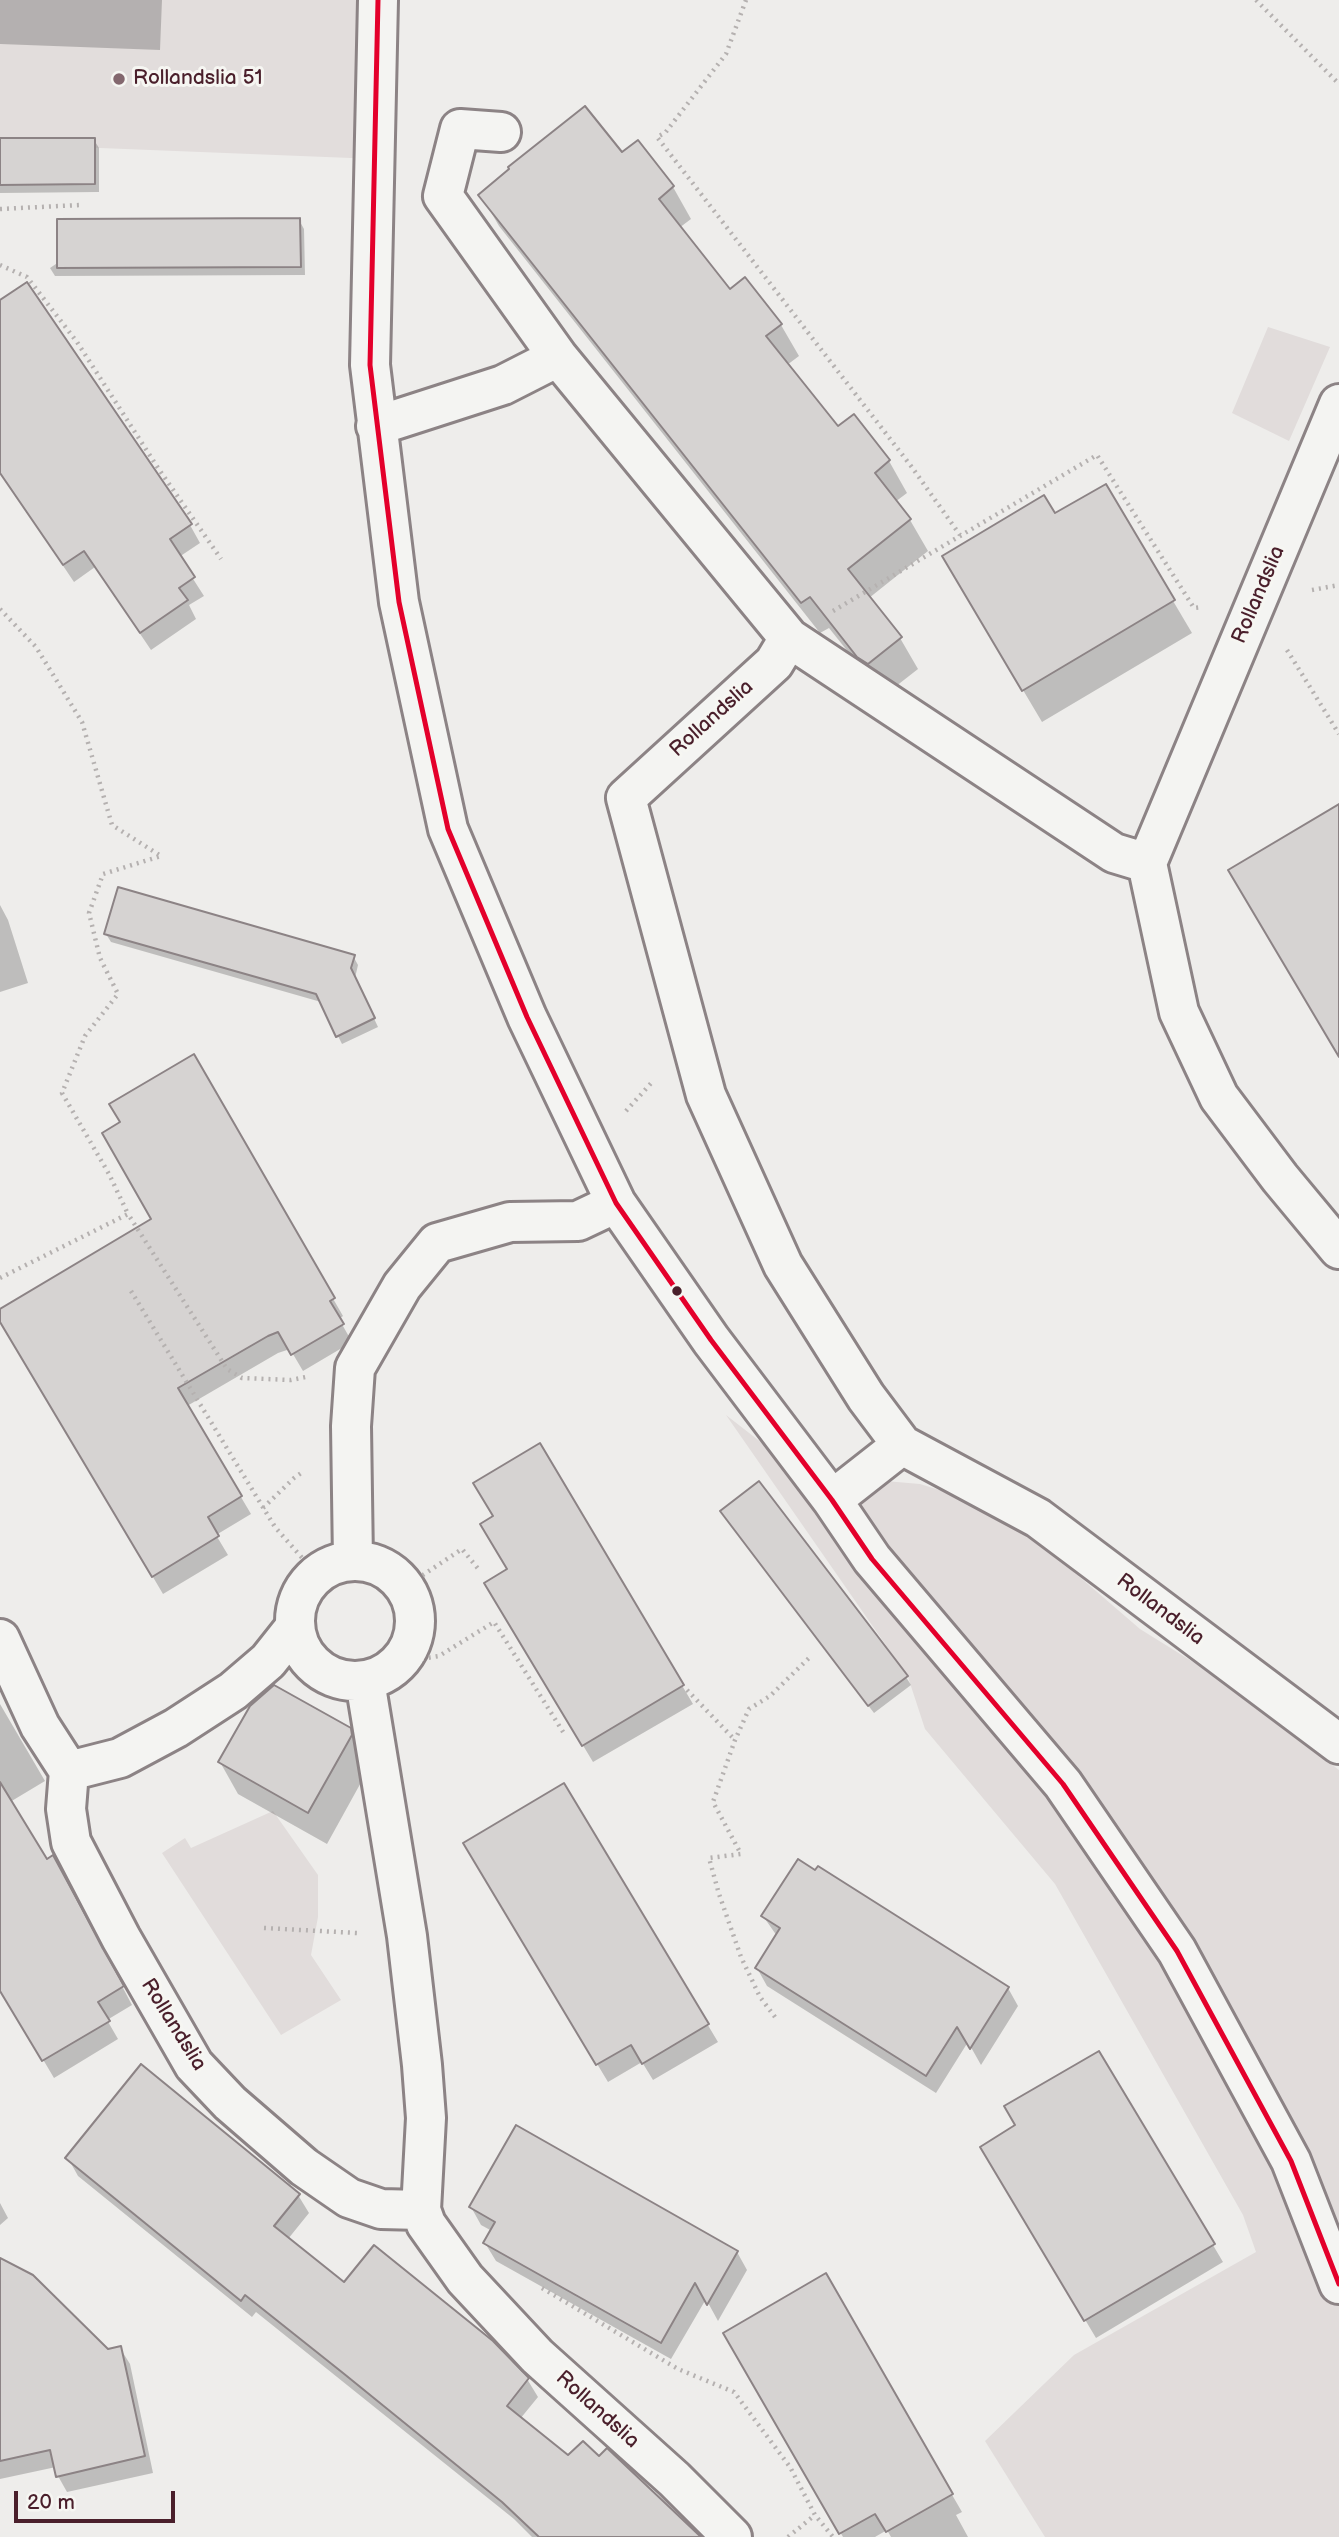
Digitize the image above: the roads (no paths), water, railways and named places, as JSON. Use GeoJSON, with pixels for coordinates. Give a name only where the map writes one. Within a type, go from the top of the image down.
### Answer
{"type":"FeatureCollection","features":[{"type":"Feature","properties":{"kind":"street"},"geometry":{"type":"LineString","coordinates":[[378,0],[370,365],[400,601],[448,829],[527,1017],[616,1203],[711,1339],[832,1500],[872,1559],[1063,1784],[1177,1951],[1291,2161],[1339,2284]]}},
{"type":"Feature","properties":{"kind":"street"},"geometry":{"type":"LineString","coordinates":[[501,132],[460,129],[443,196],[558,357],[789,638],[1114,853],[1147,863],[1179,1013],[1219,1097],[1280,1178],[1339,1249]]}},
{"type":"Feature","properties":{"kind":"street"},"geometry":{"type":"LineString","coordinates":[[376,426],[503,385],[558,357]]}},
{"type":"Feature","properties":{"kind":"street","name":"Rollandslia"},"geometry":{"type":"LineString","coordinates":[[1147,863],[1339,404]]}},
{"type":"Feature","properties":{"kind":"street","name":"Rollandslia"},"geometry":{"type":"LineString","coordinates":[[789,638],[774,663],[626,798],[706,1095],[783,1265],[866,1398],[902,1445],[1038,1518],[1339,1744]]}},
{"type":"Feature","properties":{"kind":"street"},"geometry":{"type":"LineString","coordinates":[[353,1561],[351,1426],[355,1368],[402,1286],[437,1242],[510,1222],[578,1221],[616,1203]]}},
{"type":"Feature","properties":{"kind":"street"},"geometry":{"type":"LineString","coordinates":[[832,1500],[902,1445]]}},
{"type":"Feature","properties":{"kind":"street"},"geometry":{"type":"LineString","coordinates":[[353,1561],[373,1564],[391,1572],[405,1587],[413,1605],[416,1625],[411,1645],[400,1662],[384,1674],[365,1681],[345,1681],[327,1675],[312,1663],[300,1646],[295,1627],[296,1608],[304,1589],[317,1574],[334,1565],[353,1561]]}},
{"type":"Feature","properties":{"kind":"street"},"geometry":{"type":"LineString","coordinates":[[0,1639],[40,1726],[69,1771],[120,1758],[176,1728],[233,1691],[268,1661],[295,1627]]}},
{"type":"Feature","properties":{"kind":"street"},"geometry":{"type":"LineString","coordinates":[[365,1681],[407,1936],[426,2118],[421,2210]]}},
{"type":"Feature","properties":{"kind":"street","name":"Rollandslia"},"geometry":{"type":"LineString","coordinates":[[69,1771],[66,1809],[71,1842],[121,1938],[194,2065],[230,2103],[304,2167],[349,2198],[381,2209],[421,2210],[426,2224],[465,2279],[537,2356],[674,2479],[732,2537]]}},
{"type":"Feature","properties":{"kind":"place","name":"Rollandslia 51"},"geometry":{"type":"Point","coordinates":[119,79]}}]}
